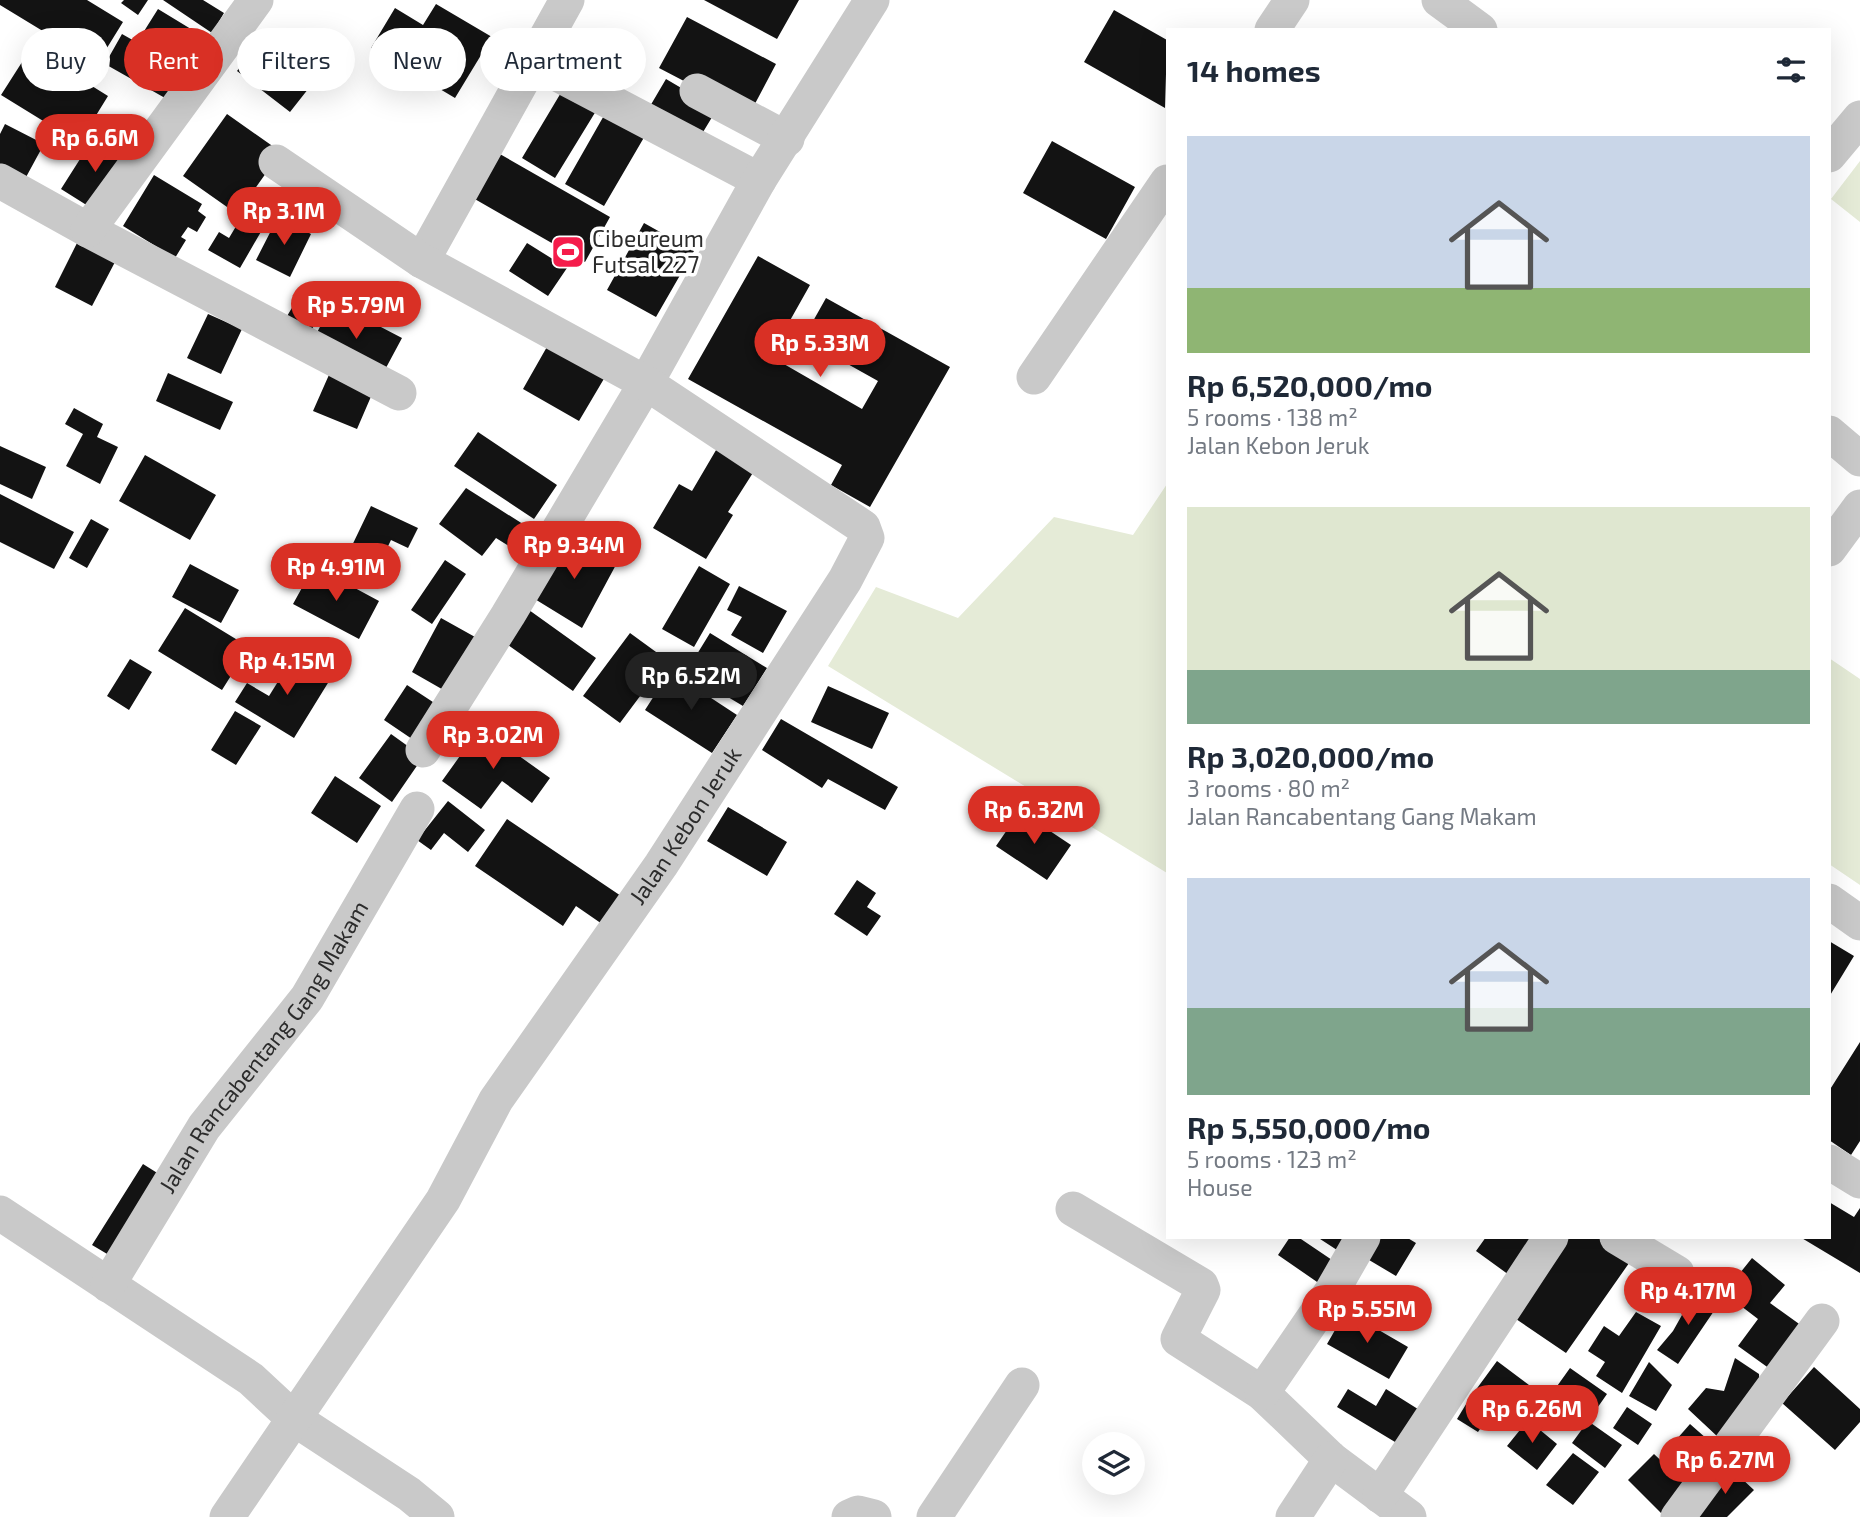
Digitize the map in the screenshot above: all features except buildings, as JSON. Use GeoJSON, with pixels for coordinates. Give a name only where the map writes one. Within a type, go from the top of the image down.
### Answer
{"type":"FeatureCollection","features":[{"type":"Feature","properties":{"kind":"street"},"geometry":{"type":"LineString","coordinates":[[88,230],[256,0]]}},
{"type":"Feature","properties":{"kind":"street"},"geometry":{"type":"LineString","coordinates":[[422,261],[567,0]]}},
{"type":"Feature","properties":{"kind":"street"},"geometry":{"type":"LineString","coordinates":[[423,750],[508,615],[646,383],[759,180],[873,0]]}},
{"type":"Feature","properties":{"kind":"street"},"geometry":{"type":"LineString","coordinates":[[1273,28],[1292,0]]}},
{"type":"Feature","properties":{"kind":"street"},"geometry":{"type":"LineString","coordinates":[[1439,0],[1477,28]]}},
{"type":"Feature","properties":{"kind":"street"},"geometry":{"type":"LineString","coordinates":[[590,91],[759,180]]}},
{"type":"Feature","properties":{"kind":"street"},"geometry":{"type":"LineString","coordinates":[[697,91],[787,139]]}},
{"type":"Feature","properties":{"kind":"street"},"geometry":{"type":"LineString","coordinates":[[1831,153],[1860,118]]}},
{"type":"Feature","properties":{"kind":"street"},"geometry":{"type":"LineString","coordinates":[[276,162],[422,261],[646,383]]}},
{"type":"Feature","properties":{"kind":"street"},"geometry":{"type":"LineString","coordinates":[[0,181],[399,393]]}},
{"type":"Feature","properties":{"kind":"street"},"geometry":{"type":"LineString","coordinates":[[1034,377],[1166,184]]}},
{"type":"Feature","properties":{"kind":"street","name":"Jalan Kebon Jeruk"},"geometry":{"type":"LineString","coordinates":[[293,1418],[443,1200],[496,1100],[661,865],[845,580],[867,538],[863,527],[646,383]]}},
{"type":"Feature","properties":{"kind":"street"},"geometry":{"type":"LineString","coordinates":[[1831,435],[1860,459]]}},
{"type":"Feature","properties":{"kind":"street"},"geometry":{"type":"LineString","coordinates":[[1831,546],[1860,507]]}},
{"type":"Feature","properties":{"kind":"street","name":"Jalan Rancabentang Gang Makam"},"geometry":{"type":"LineString","coordinates":[[108,1285],[204,1127],[307,998],[417,808]]}},
{"type":"Feature","properties":{"kind":"street"},"geometry":{"type":"LineString","coordinates":[[1831,902],[1860,923]]}},
{"type":"Feature","properties":{"kind":"street"},"geometry":{"type":"LineString","coordinates":[[1831,1163],[1860,1181]]}},
{"type":"Feature","properties":{"kind":"street"},"geometry":{"type":"LineString","coordinates":[[1073,1209],[1201,1285],[1203,1290],[1178,1339],[1262,1393],[1331,1460],[1409,1517]]}},
{"type":"Feature","properties":{"kind":"street"},"geometry":{"type":"LineString","coordinates":[[0,1213],[251,1379],[293,1418],[409,1494],[438,1517]]}},
{"type":"Feature","properties":{"kind":"street"},"geometry":{"type":"LineString","coordinates":[[1262,1393],[1332,1291],[1362,1239]]}},
{"type":"Feature","properties":{"kind":"street"},"geometry":{"type":"LineString","coordinates":[[1380,1496],[1550,1239]]}},
{"type":"Feature","properties":{"kind":"street"},"geometry":{"type":"LineString","coordinates":[[1620,1239],[1677,1273]]}},
{"type":"Feature","properties":{"kind":"street"},"geometry":{"type":"LineString","coordinates":[[1678,1517],[1822,1321]]}},
{"type":"Feature","properties":{"kind":"street"},"geometry":{"type":"LineString","coordinates":[[934,1517],[1022,1385]]}},
{"type":"Feature","properties":{"kind":"street"},"geometry":{"type":"LineString","coordinates":[[227,1517],[293,1418]]}},
{"type":"Feature","properties":{"kind":"street"},"geometry":{"type":"LineString","coordinates":[[1293,1517],[1331,1460]]}},
{"type":"Feature","properties":{"kind":"street"},"geometry":{"type":"LineString","coordinates":[[849,1517],[858,1513],[874,1517]]}},
{"type":"Feature","properties":{"kind":"green space"},"geometry":{"type":"Polygon","coordinates":[[[1860,161],[1860,222],[1831,199],[1860,161]]]}},
{"type":"Feature","properties":{"kind":"green space"},"geometry":{"type":"Polygon","coordinates":[[[1166,486],[1166,872],[828,666],[876,587],[958,618],[1054,517],[1133,535],[1166,486]]]}},
{"type":"Feature","properties":{"kind":"green space"},"geometry":{"type":"Polygon","coordinates":[[[1831,659],[1860,679],[1860,885],[1831,865],[1831,659]]]}},
{"type":"Feature","properties":{"kind":"place","name":"Cibeureum Futsal 227"},"geometry":{"type":"Point","coordinates":[568,252]}}]}
